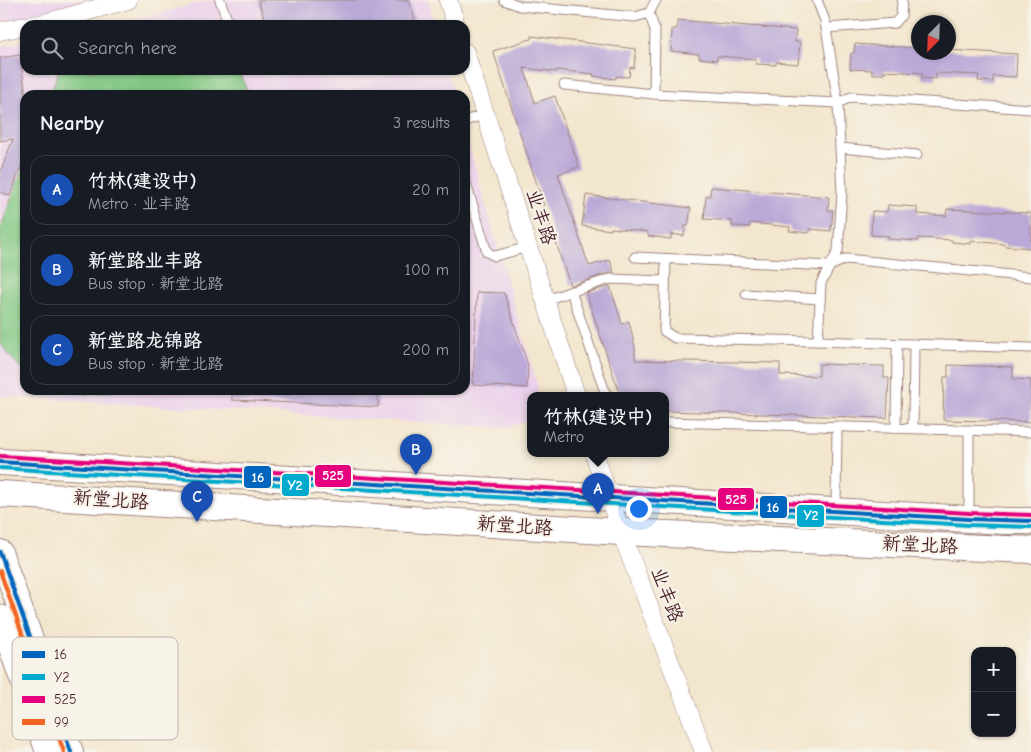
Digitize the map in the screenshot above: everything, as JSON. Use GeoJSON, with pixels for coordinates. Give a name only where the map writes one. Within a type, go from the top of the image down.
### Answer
{"type":"FeatureCollection","features":[{"type":"Feature","properties":{"kind":"main road","name":"新堂北路"},"geometry":{"type":"LineString","coordinates":[[0,462],[969,519],[1031,520]]}},
{"type":"Feature","properties":{"kind":"main road","name":"新堂北路"},"geometry":{"type":"LineString","coordinates":[[0,494],[621,532],[1031,550]]}},
{"type":"Feature","properties":{"kind":"main road"},"geometry":{"type":"LineString","coordinates":[[0,552],[30,637]]}},
{"type":"Feature","properties":{"kind":"main road"},"geometry":{"type":"LineString","coordinates":[[0,617],[12,651]]}},
{"type":"Feature","properties":{"kind":"main road"},"geometry":{"type":"LineString","coordinates":[[44,740],[48,752]]}},
{"type":"Feature","properties":{"kind":"main road"},"geometry":{"type":"LineString","coordinates":[[67,740],[71,752]]}},
{"type":"Feature","properties":{"kind":"street"},"geometry":{"type":"LineString","coordinates":[[52,20],[128,0]]}},
{"type":"Feature","properties":{"kind":"street"},"geometry":{"type":"LineString","coordinates":[[448,0],[454,20]]}},
{"type":"Feature","properties":{"kind":"street"},"geometry":{"type":"LineString","coordinates":[[0,31],[20,27]]}},
{"type":"Feature","properties":{"kind":"street","name":"业丰路"},"geometry":{"type":"LineString","coordinates":[[470,68],[575,392]]}},
{"type":"Feature","properties":{"kind":"street","name":"业丰路"},"geometry":{"type":"LineString","coordinates":[[595,457],[621,532],[704,752]]}},
{"type":"Feature","properties":{"kind":"lane"},"geometry":{"type":"LineString","coordinates":[[220,0],[227,20]]}},
{"type":"Feature","properties":{"kind":"lane"},"geometry":{"type":"LineString","coordinates":[[504,0],[520,6],[635,17],[649,13],[656,0]]}},
{"type":"Feature","properties":{"kind":"lane"},"geometry":{"type":"LineString","coordinates":[[817,0],[825,21],[838,103],[842,192],[838,250],[821,283],[818,341]]}},
{"type":"Feature","properties":{"kind":"lane"},"geometry":{"type":"LineString","coordinates":[[826,28],[895,23],[901,16],[902,2]]}},
{"type":"Feature","properties":{"kind":"lane"},"geometry":{"type":"LineString","coordinates":[[649,13],[655,30],[654,94]]}},
{"type":"Feature","properties":{"kind":"lane"},"geometry":{"type":"LineString","coordinates":[[564,85],[654,94],[838,103],[851,97],[1031,109]]}},
{"type":"Feature","properties":{"kind":"lane"},"geometry":{"type":"LineString","coordinates":[[470,119],[485,114]]}},
{"type":"Feature","properties":{"kind":"lane"},"geometry":{"type":"LineString","coordinates":[[840,148],[917,155]]}},
{"type":"Feature","properties":{"kind":"lane"},"geometry":{"type":"LineString","coordinates":[[470,196],[488,252],[495,256],[528,247]]}},
{"type":"Feature","properties":{"kind":"lane"},"geometry":{"type":"LineString","coordinates":[[635,257],[830,266],[846,259],[1031,277]]}},
{"type":"Feature","properties":{"kind":"lane"},"geometry":{"type":"LineString","coordinates":[[666,259],[664,331],[675,338],[1031,348]]}},
{"type":"Feature","properties":{"kind":"lane"},"geometry":{"type":"LineString","coordinates":[[545,300],[610,279],[665,281]]}},
{"type":"Feature","properties":{"kind":"lane"},"geometry":{"type":"LineString","coordinates":[[571,292],[605,392]]}},
{"type":"Feature","properties":{"kind":"lane"},"geometry":{"type":"LineString","coordinates":[[746,294],[820,299]]}},
{"type":"Feature","properties":{"kind":"lane"},"geometry":{"type":"LineString","coordinates":[[896,428],[897,344]]}},
{"type":"Feature","properties":{"kind":"lane"},"geometry":{"type":"LineString","coordinates":[[913,428],[914,344]]}},
{"type":"Feature","properties":{"kind":"lane"},"geometry":{"type":"LineString","coordinates":[[669,422],[1031,432]]}},
{"type":"Feature","properties":{"kind":"lane"},"geometry":{"type":"LineString","coordinates":[[836,511],[837,426]]}},
{"type":"Feature","properties":{"kind":"lane"},"geometry":{"type":"LineString","coordinates":[[969,430],[969,519]]}},
{"type":"Feature","properties":{"kind":"shaded area"},"geometry":{"type":"Polygon","coordinates":[[[0,0],[89,0],[18,20],[0,22],[0,0]]]}},
{"type":"Feature","properties":{"kind":"shaded area"},"geometry":{"type":"Polygon","coordinates":[[[211,0],[428,0],[434,20],[133,20],[211,0]]]}},
{"type":"Feature","properties":{"kind":"shaded area"},"geometry":{"type":"Polygon","coordinates":[[[20,43],[20,75],[449,75],[453,90],[20,90],[20,395],[470,395],[470,150],[537,385],[538,392],[527,392],[527,420],[507,428],[0,396],[0,46],[20,43]]]}},
{"type":"Feature","properties":{"kind":"green space"},"geometry":{"type":"Polygon","coordinates":[[[57,75],[240,75],[247,90],[52,90],[57,75]]]}},
{"type":"Feature","properties":{"kind":"green space"},"geometry":{"type":"Polygon","coordinates":[[[20,176],[20,366],[0,343],[0,230],[20,176]]]}},
{"type":"Feature","properties":{"kind":"building"},"geometry":{"type":"Polygon","coordinates":[[[258,0],[409,0],[415,20],[264,20],[258,0]]]}},
{"type":"Feature","properties":{"kind":"building"},"geometry":{"type":"Polygon","coordinates":[[[677,20],[796,30],[795,42],[800,42],[798,64],[776,62],[776,65],[756,64],[756,59],[717,56],[717,60],[699,58],[699,54],[671,51],[672,29],[677,29],[677,20]]]}},
{"type":"Feature","properties":{"kind":"building"},"geometry":{"type":"Polygon","coordinates":[[[531,36],[636,49],[634,68],[630,67],[629,77],[616,76],[616,79],[593,76],[594,74],[524,68],[535,103],[555,96],[579,167],[558,174],[589,266],[610,260],[614,273],[608,273],[572,285],[570,285],[493,51],[531,39],[531,36]]]}},
{"type":"Feature","properties":{"kind":"building"},"geometry":{"type":"Polygon","coordinates":[[[855,44],[911,48],[911,60],[956,60],[956,50],[1017,54],[1016,77],[993,76],[993,82],[978,81],[979,75],[936,73],[936,79],[922,78],[922,73],[884,71],[884,74],[872,74],[872,70],[850,69],[851,53],[854,53],[855,44]]]}},
{"type":"Feature","properties":{"kind":"building"},"geometry":{"type":"Polygon","coordinates":[[[20,55],[20,75],[23,75],[25,90],[20,90],[20,169],[10,196],[0,192],[0,173],[13,139],[0,141],[0,58],[20,55]]]}},
{"type":"Feature","properties":{"kind":"building"},"geometry":{"type":"Polygon","coordinates":[[[711,187],[829,197],[828,210],[833,210],[831,231],[809,229],[809,233],[789,231],[790,227],[750,223],[750,227],[732,226],[732,221],[704,219],[706,196],[710,196],[711,187]]]}},
{"type":"Feature","properties":{"kind":"building"},"geometry":{"type":"Polygon","coordinates":[[[586,195],[691,208],[688,226],[685,226],[684,236],[671,234],[671,239],[648,236],[648,232],[582,226],[586,195]]]}},
{"type":"Feature","properties":{"kind":"building"},"geometry":{"type":"Polygon","coordinates":[[[888,205],[917,207],[917,214],[946,216],[947,209],[1031,213],[1031,248],[971,241],[971,244],[952,242],[952,240],[918,238],[918,241],[888,239],[889,236],[871,235],[872,211],[887,212],[888,205]]]}},
{"type":"Feature","properties":{"kind":"building"},"geometry":{"type":"Polygon","coordinates":[[[610,286],[622,324],[629,321],[635,347],[635,360],[780,363],[780,375],[819,376],[819,364],[884,366],[884,378],[889,378],[887,418],[669,411],[669,392],[619,392],[586,293],[610,286]]]}},
{"type":"Feature","properties":{"kind":"building"},"geometry":{"type":"Polygon","coordinates":[[[477,292],[504,293],[528,365],[527,388],[473,385],[477,292]]]}},
{"type":"Feature","properties":{"kind":"building"},"geometry":{"type":"Polygon","coordinates":[[[948,365],[1013,367],[1013,379],[1031,380],[1031,422],[943,420],[944,377],[948,377],[948,365]]]}},
{"type":"Feature","properties":{"kind":"building"},"geometry":{"type":"Polygon","coordinates":[[[232,395],[378,395],[378,407],[232,400],[232,395]]]}},
{"type":"Feature","properties":{"kind":"transit line","name":"525"},"geometry":{"type":"LineString","coordinates":[[0,456],[969,513],[1031,515]]}},
{"type":"Feature","properties":{"kind":"transit line","name":"16"},"geometry":{"type":"LineString","coordinates":[[0,462],[969,519],[1031,521]]}},
{"type":"Feature","properties":{"kind":"transit line","name":"Y2"},"geometry":{"type":"LineString","coordinates":[[0,468],[969,525],[1031,527]]}},
{"type":"Feature","properties":{"kind":"transit line","name":"16"},"geometry":{"type":"LineString","coordinates":[[0,552],[30,637]]}},
{"type":"Feature","properties":{"kind":"transit line","name":"99"},"geometry":{"type":"LineString","coordinates":[[0,571],[23,637]]}},
{"type":"Feature","properties":{"kind":"transit line","name":"99"},"geometry":{"type":"LineString","coordinates":[[60,740],[64,752]]}},
{"type":"Feature","properties":{"kind":"transit line","name":"16"},"geometry":{"type":"LineString","coordinates":[[67,740],[71,752]]}},
{"type":"Feature","properties":{"kind":"place","name":"新堂路业丰路"},"geometry":{"type":"Point","coordinates":[416,475]}},
{"type":"Feature","properties":{"kind":"place","name":"竹林(建设中)"},"geometry":{"type":"Point","coordinates":[598,514]}},
{"type":"Feature","properties":{"kind":"place","name":"新堂路龙锦路"},"geometry":{"type":"Point","coordinates":[197,522]}}]}
